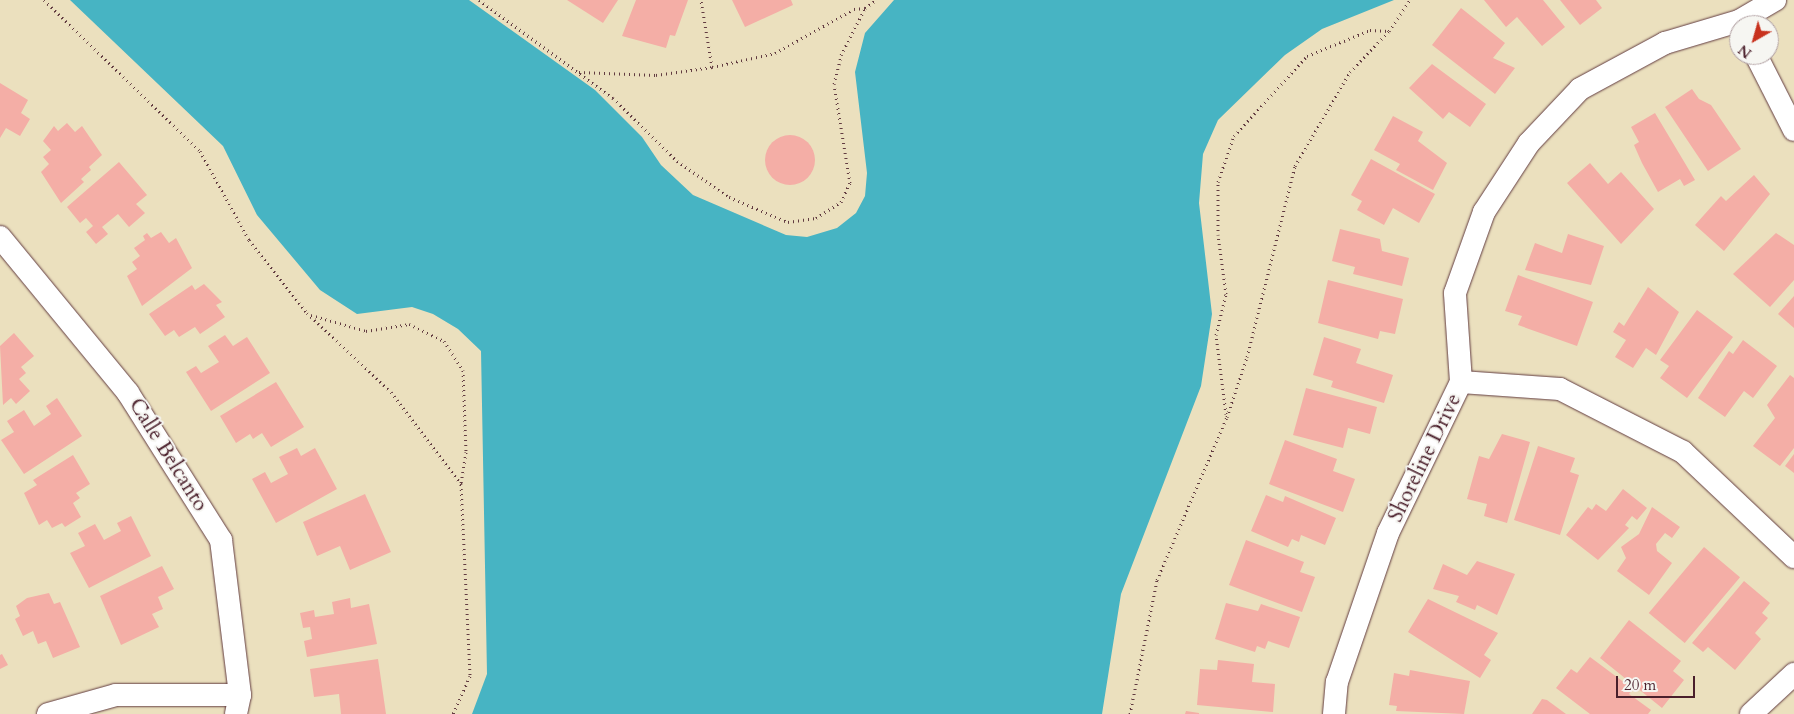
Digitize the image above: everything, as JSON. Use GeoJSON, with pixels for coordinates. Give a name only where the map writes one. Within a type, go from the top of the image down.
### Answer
{"type":"FeatureCollection","features":[{"type":"Feature","properties":{"kind":"street","name":"Shoreline Drive"},"geometry":{"type":"LineString","coordinates":[[1752,15],[1775,0]]}},
{"type":"Feature","properties":{"kind":"street","name":"Shoreline Drive"},"geometry":{"type":"LineString","coordinates":[[1334,714],[1337,682],[1388,534],[1462,382],[1455,294],[1484,212],[1529,143],[1580,89],[1665,43],[1729,26]]}},
{"type":"Feature","properties":{"kind":"street"},"geometry":{"type":"LineString","coordinates":[[1761,65],[1794,130]]}},
{"type":"Feature","properties":{"kind":"street","name":"Calle Belcanto"},"geometry":{"type":"LineString","coordinates":[[0,237],[128,393],[221,540],[238,704]]}},
{"type":"Feature","properties":{"kind":"street"},"geometry":{"type":"LineString","coordinates":[[1462,382],[1560,389],[1682,452],[1794,557]]}},
{"type":"Feature","properties":{"kind":"street"},"geometry":{"type":"LineString","coordinates":[[1751,714],[1794,674]]}},
{"type":"Feature","properties":{"kind":"street"},"geometry":{"type":"LineString","coordinates":[[48,714],[116,695],[238,704]]}},
{"type":"Feature","properties":{"kind":"path"},"geometry":{"type":"LineString","coordinates":[[44,0],[200,151],[250,240],[307,313],[391,392],[461,484]]}},
{"type":"Feature","properties":{"kind":"path"},"geometry":{"type":"LineString","coordinates":[[479,0],[613,98],[677,161],[729,197],[788,222],[816,218],[841,202],[850,183],[834,84],[840,54],[864,8]]}},
{"type":"Feature","properties":{"kind":"path"},"geometry":{"type":"LineString","coordinates":[[701,0],[712,68]]}},
{"type":"Feature","properties":{"kind":"path"},"geometry":{"type":"LineString","coordinates":[[578,72],[656,75],[712,68],[775,53],[854,9],[864,8],[876,0]]}},
{"type":"Feature","properties":{"kind":"path"},"geometry":{"type":"LineString","coordinates":[[1130,714],[1157,580],[1227,417],[1247,357],[1295,166],[1350,72],[1389,31],[1410,0]]}},
{"type":"Feature","properties":{"kind":"path"},"geometry":{"type":"LineString","coordinates":[[1227,417],[1216,336],[1226,294],[1218,235],[1218,182],[1234,136],[1307,56],[1370,30],[1389,31]]}},
{"type":"Feature","properties":{"kind":"path"},"geometry":{"type":"LineString","coordinates":[[307,313],[366,331],[409,324],[444,341],[463,370],[466,452],[461,484],[470,676],[453,714]]}},
{"type":"Feature","properties":{"kind":"water"},"geometry":{"type":"Polygon","coordinates":[[[70,0],[469,0],[595,90],[642,137],[661,165],[693,195],[786,235],[807,237],[837,228],[856,213],[865,196],[867,173],[855,72],[865,33],[894,0],[1394,0],[1322,29],[1285,55],[1218,120],[1203,154],[1199,203],[1212,314],[1201,386],[1121,594],[1102,714],[472,714],[487,674],[481,351],[458,329],[433,314],[412,307],[357,314],[320,290],[257,215],[223,146],[70,0]]]}},
{"type":"Feature","properties":{"kind":"building"},"geometry":{"type":"Polygon","coordinates":[[[567,0],[618,0],[603,23],[567,0]]]}},
{"type":"Feature","properties":{"kind":"building"},"geometry":{"type":"Polygon","coordinates":[[[636,0],[688,0],[675,36],[670,35],[666,48],[622,36],[636,0]]]}},
{"type":"Feature","properties":{"kind":"building"},"geometry":{"type":"Polygon","coordinates":[[[732,0],[791,0],[793,5],[745,27],[732,0]]]}},
{"type":"Feature","properties":{"kind":"building"},"geometry":{"type":"Polygon","coordinates":[[[1484,0],[1543,0],[1565,27],[1542,46],[1517,17],[1506,27],[1484,0]]]}},
{"type":"Feature","properties":{"kind":"building"},"geometry":{"type":"Polygon","coordinates":[[[1560,0],[1596,0],[1602,8],[1580,25],[1560,0]]]}},
{"type":"Feature","properties":{"kind":"building"},"geometry":{"type":"Polygon","coordinates":[[[1461,8],[1505,43],[1493,58],[1515,68],[1495,94],[1432,45],[1461,8]]]}},
{"type":"Feature","properties":{"kind":"building"},"geometry":{"type":"Polygon","coordinates":[[[1432,64],[1486,104],[1470,127],[1449,112],[1443,119],[1409,88],[1432,64]]]}},
{"type":"Feature","properties":{"kind":"building"},"geometry":{"type":"Polygon","coordinates":[[[0,83],[28,100],[21,113],[30,119],[20,136],[6,128],[0,138],[0,83]]]}},
{"type":"Feature","properties":{"kind":"building"},"geometry":{"type":"Polygon","coordinates":[[[1692,89],[1699,99],[1711,105],[1741,149],[1708,171],[1665,107],[1692,89]]]}},
{"type":"Feature","properties":{"kind":"building"},"geometry":{"type":"Polygon","coordinates":[[[1655,113],[1695,180],[1684,186],[1680,179],[1658,192],[1634,145],[1639,142],[1631,127],[1655,113]]]}},
{"type":"Feature","properties":{"kind":"building"},"geometry":{"type":"Polygon","coordinates":[[[1393,116],[1423,132],[1418,141],[1447,163],[1433,190],[1396,170],[1400,164],[1374,150],[1393,116]]]}},
{"type":"Feature","properties":{"kind":"building"},"geometry":{"type":"Polygon","coordinates":[[[67,123],[75,132],[82,126],[102,155],[89,167],[91,170],[81,179],[84,182],[61,203],[41,172],[49,164],[43,157],[51,150],[43,141],[54,126],[58,131],[67,123]]]}},
{"type":"Feature","properties":{"kind":"building"},"geometry":{"type":"Polygon","coordinates":[[[790,135],[808,142],[815,160],[808,178],[790,185],[772,178],[765,160],[772,142],[790,135]]]}},
{"type":"Feature","properties":{"kind":"building"},"geometry":{"type":"Polygon","coordinates":[[[1371,159],[1435,194],[1419,223],[1393,208],[1384,225],[1357,210],[1362,201],[1351,195],[1371,159]]]}},
{"type":"Feature","properties":{"kind":"building"},"geometry":{"type":"Polygon","coordinates":[[[119,162],[147,195],[136,204],[145,213],[129,227],[118,214],[102,227],[108,234],[96,244],[86,232],[93,226],[86,218],[80,223],[67,207],[119,162]]]}},
{"type":"Feature","properties":{"kind":"building"},"geometry":{"type":"Polygon","coordinates":[[[1590,163],[1608,184],[1621,172],[1654,209],[1621,244],[1567,183],[1590,163]]]}},
{"type":"Feature","properties":{"kind":"building"},"geometry":{"type":"Polygon","coordinates":[[[1754,175],[1770,194],[1724,251],[1695,225],[1721,196],[1726,201],[1754,175]]]}},
{"type":"Feature","properties":{"kind":"building"},"geometry":{"type":"Polygon","coordinates":[[[1340,229],[1380,239],[1382,251],[1409,258],[1402,286],[1353,274],[1355,267],[1332,261],[1340,229]]]}},
{"type":"Feature","properties":{"kind":"building"},"geometry":{"type":"Polygon","coordinates":[[[161,232],[169,243],[176,238],[192,268],[142,306],[127,276],[137,269],[132,262],[140,256],[134,248],[145,240],[143,236],[147,233],[151,238],[161,232]]]}},
{"type":"Feature","properties":{"kind":"building"},"geometry":{"type":"Polygon","coordinates":[[[1776,233],[1794,245],[1794,280],[1770,307],[1733,274],[1776,233]]]}},
{"type":"Feature","properties":{"kind":"building"},"geometry":{"type":"Polygon","coordinates":[[[1568,234],[1604,246],[1591,285],[1525,270],[1535,243],[1562,253],[1568,234]]]}},
{"type":"Feature","properties":{"kind":"building"},"geometry":{"type":"Polygon","coordinates":[[[1518,275],[1593,302],[1577,346],[1518,325],[1522,316],[1505,311],[1518,275]]]}},
{"type":"Feature","properties":{"kind":"building"},"geometry":{"type":"Polygon","coordinates":[[[1328,280],[1403,299],[1395,334],[1380,331],[1378,339],[1318,323],[1328,280]]]}},
{"type":"Feature","properties":{"kind":"building"},"geometry":{"type":"Polygon","coordinates":[[[204,284],[222,302],[216,305],[225,317],[200,334],[195,327],[179,337],[174,330],[165,336],[149,314],[192,285],[195,290],[204,284]]]}},
{"type":"Feature","properties":{"kind":"building"},"geometry":{"type":"Polygon","coordinates":[[[1648,287],[1679,312],[1656,355],[1646,348],[1633,368],[1615,357],[1626,340],[1613,332],[1619,322],[1624,326],[1648,287]]]}},
{"type":"Feature","properties":{"kind":"building"},"geometry":{"type":"Polygon","coordinates":[[[1794,296],[1794,328],[1778,314],[1794,296]]]}},
{"type":"Feature","properties":{"kind":"building"},"geometry":{"type":"Polygon","coordinates":[[[1697,310],[1733,337],[1687,398],[1660,378],[1669,366],[1660,360],[1697,310]]]}},
{"type":"Feature","properties":{"kind":"building"},"geometry":{"type":"Polygon","coordinates":[[[14,333],[34,356],[21,367],[26,373],[19,379],[30,391],[16,404],[11,398],[3,405],[0,346],[14,333]]]}},
{"type":"Feature","properties":{"kind":"building"},"geometry":{"type":"Polygon","coordinates":[[[225,335],[233,346],[247,337],[270,373],[211,411],[186,372],[196,366],[201,373],[219,362],[208,346],[225,335]]]}},
{"type":"Feature","properties":{"kind":"building"},"geometry":{"type":"Polygon","coordinates":[[[1324,337],[1361,349],[1356,363],[1393,375],[1384,403],[1331,387],[1333,381],[1313,375],[1324,337]]]}},
{"type":"Feature","properties":{"kind":"building"},"geometry":{"type":"Polygon","coordinates":[[[1743,340],[1777,366],[1753,398],[1744,391],[1725,417],[1698,398],[1729,351],[1733,354],[1743,340]]]}},
{"type":"Feature","properties":{"kind":"building"},"geometry":{"type":"Polygon","coordinates":[[[1790,375],[1794,378],[1794,448],[1780,466],[1753,446],[1775,418],[1767,405],[1790,375]]]}},
{"type":"Feature","properties":{"kind":"building"},"geometry":{"type":"Polygon","coordinates":[[[276,382],[304,427],[271,447],[262,433],[253,439],[250,434],[236,443],[220,416],[276,382]]]}},
{"type":"Feature","properties":{"kind":"building"},"geometry":{"type":"Polygon","coordinates":[[[1306,388],[1377,407],[1370,434],[1348,428],[1343,448],[1293,435],[1306,388]]]}},
{"type":"Feature","properties":{"kind":"building"},"geometry":{"type":"Polygon","coordinates":[[[57,398],[82,436],[24,474],[1,440],[14,432],[7,421],[24,410],[34,426],[51,414],[46,406],[57,398]]]}},
{"type":"Feature","properties":{"kind":"building"},"geometry":{"type":"Polygon","coordinates":[[[1502,434],[1530,442],[1507,523],[1484,516],[1487,504],[1467,499],[1479,456],[1489,459],[1502,434]]]}},
{"type":"Feature","properties":{"kind":"building"},"geometry":{"type":"Polygon","coordinates":[[[1285,440],[1337,459],[1333,471],[1355,479],[1343,512],[1269,484],[1285,440]]]}},
{"type":"Feature","properties":{"kind":"building"},"geometry":{"type":"Polygon","coordinates":[[[1538,446],[1575,458],[1570,472],[1579,475],[1560,535],[1514,520],[1538,446]]]}},
{"type":"Feature","properties":{"kind":"building"},"geometry":{"type":"Polygon","coordinates":[[[297,448],[301,456],[315,448],[337,489],[276,523],[252,479],[265,472],[271,483],[288,474],[279,457],[297,448]]]}},
{"type":"Feature","properties":{"kind":"building"},"geometry":{"type":"Polygon","coordinates":[[[1794,454],[1794,473],[1785,466],[1794,454]]]}},
{"type":"Feature","properties":{"kind":"building"},"geometry":{"type":"Polygon","coordinates":[[[73,455],[90,484],[76,493],[80,498],[73,503],[81,517],[65,527],[62,523],[52,528],[47,520],[39,525],[24,493],[37,485],[33,480],[73,455]]]}},
{"type":"Feature","properties":{"kind":"building"},"geometry":{"type":"Polygon","coordinates":[[[1623,489],[1647,508],[1637,520],[1632,516],[1625,525],[1629,528],[1598,560],[1566,535],[1588,507],[1592,510],[1596,504],[1606,511],[1623,489]]]}},
{"type":"Feature","properties":{"kind":"building"},"geometry":{"type":"Polygon","coordinates":[[[365,494],[391,552],[350,570],[340,546],[317,556],[303,522],[365,494]]]}},
{"type":"Feature","properties":{"kind":"building"},"geometry":{"type":"Polygon","coordinates":[[[1266,495],[1283,502],[1285,496],[1336,518],[1325,545],[1301,535],[1299,542],[1292,539],[1288,547],[1251,531],[1266,495]]]}},
{"type":"Feature","properties":{"kind":"building"},"geometry":{"type":"Polygon","coordinates":[[[1652,507],[1680,527],[1672,538],[1665,533],[1656,544],[1657,551],[1672,563],[1649,595],[1617,571],[1626,558],[1621,547],[1639,534],[1652,507]]]}},
{"type":"Feature","properties":{"kind":"building"},"geometry":{"type":"Polygon","coordinates":[[[131,516],[151,556],[89,588],[70,553],[85,546],[78,533],[95,524],[104,540],[121,531],[117,523],[131,516]]]}},
{"type":"Feature","properties":{"kind":"building"},"geometry":{"type":"Polygon","coordinates":[[[1246,540],[1304,562],[1300,572],[1315,577],[1302,612],[1229,585],[1246,540]]]}},
{"type":"Feature","properties":{"kind":"building"},"geometry":{"type":"Polygon","coordinates":[[[1704,547],[1740,577],[1685,643],[1649,613],[1704,547]]]}},
{"type":"Feature","properties":{"kind":"building"},"geometry":{"type":"Polygon","coordinates":[[[1477,561],[1515,574],[1497,615],[1477,605],[1475,610],[1456,602],[1459,596],[1433,589],[1443,564],[1467,575],[1477,561]]]}},
{"type":"Feature","properties":{"kind":"building"},"geometry":{"type":"Polygon","coordinates":[[[162,566],[174,589],[158,597],[163,609],[152,614],[159,627],[121,645],[100,596],[162,566]]]}},
{"type":"Feature","properties":{"kind":"building"},"geometry":{"type":"Polygon","coordinates":[[[1744,581],[1770,603],[1762,613],[1768,618],[1755,633],[1761,639],[1735,670],[1708,647],[1703,652],[1692,643],[1744,581]]]}},
{"type":"Feature","properties":{"kind":"building"},"geometry":{"type":"Polygon","coordinates":[[[49,593],[54,604],[60,602],[80,647],[53,658],[46,641],[38,644],[33,631],[23,636],[15,619],[20,616],[16,606],[27,598],[49,593]]]}},
{"type":"Feature","properties":{"kind":"building"},"geometry":{"type":"Polygon","coordinates":[[[350,598],[351,608],[369,604],[377,644],[307,657],[304,641],[312,639],[310,627],[303,628],[300,613],[314,610],[315,617],[334,614],[332,602],[350,598]]]}},
{"type":"Feature","properties":{"kind":"building"},"geometry":{"type":"Polygon","coordinates":[[[1428,599],[1498,633],[1484,655],[1491,660],[1480,678],[1408,632],[1428,599]]]}},
{"type":"Feature","properties":{"kind":"building"},"geometry":{"type":"Polygon","coordinates":[[[1226,603],[1258,611],[1261,604],[1300,617],[1289,648],[1268,641],[1265,649],[1257,646],[1255,652],[1215,639],[1226,603]]]}},
{"type":"Feature","properties":{"kind":"building"},"geometry":{"type":"Polygon","coordinates":[[[1629,620],[1681,661],[1673,671],[1684,680],[1662,708],[1600,658],[1629,620]]]}},
{"type":"Feature","properties":{"kind":"building"},"geometry":{"type":"Polygon","coordinates":[[[2,654],[8,665],[0,669],[0,655],[2,654]]]}},
{"type":"Feature","properties":{"kind":"building"},"geometry":{"type":"Polygon","coordinates":[[[1590,657],[1633,689],[1629,694],[1651,710],[1648,714],[1590,714],[1556,688],[1571,669],[1577,673],[1590,657]]]}},
{"type":"Feature","properties":{"kind":"building"},"geometry":{"type":"Polygon","coordinates":[[[378,659],[386,714],[341,714],[339,694],[314,697],[310,669],[378,659]]]}},
{"type":"Feature","properties":{"kind":"building"},"geometry":{"type":"Polygon","coordinates":[[[1218,660],[1254,664],[1252,682],[1275,684],[1273,712],[1197,705],[1200,669],[1217,670],[1218,660]]]}},
{"type":"Feature","properties":{"kind":"building"},"geometry":{"type":"Polygon","coordinates":[[[1410,670],[1470,681],[1464,714],[1396,711],[1397,706],[1389,705],[1394,673],[1409,676],[1410,670]]]}},
{"type":"Feature","properties":{"kind":"building"},"geometry":{"type":"Polygon","coordinates":[[[1542,699],[1547,700],[1566,714],[1532,714],[1542,699]]]}},
{"type":"Feature","properties":{"kind":"building"},"geometry":{"type":"Polygon","coordinates":[[[1186,711],[1199,713],[1199,714],[1185,714],[1186,711]]]}}]}
